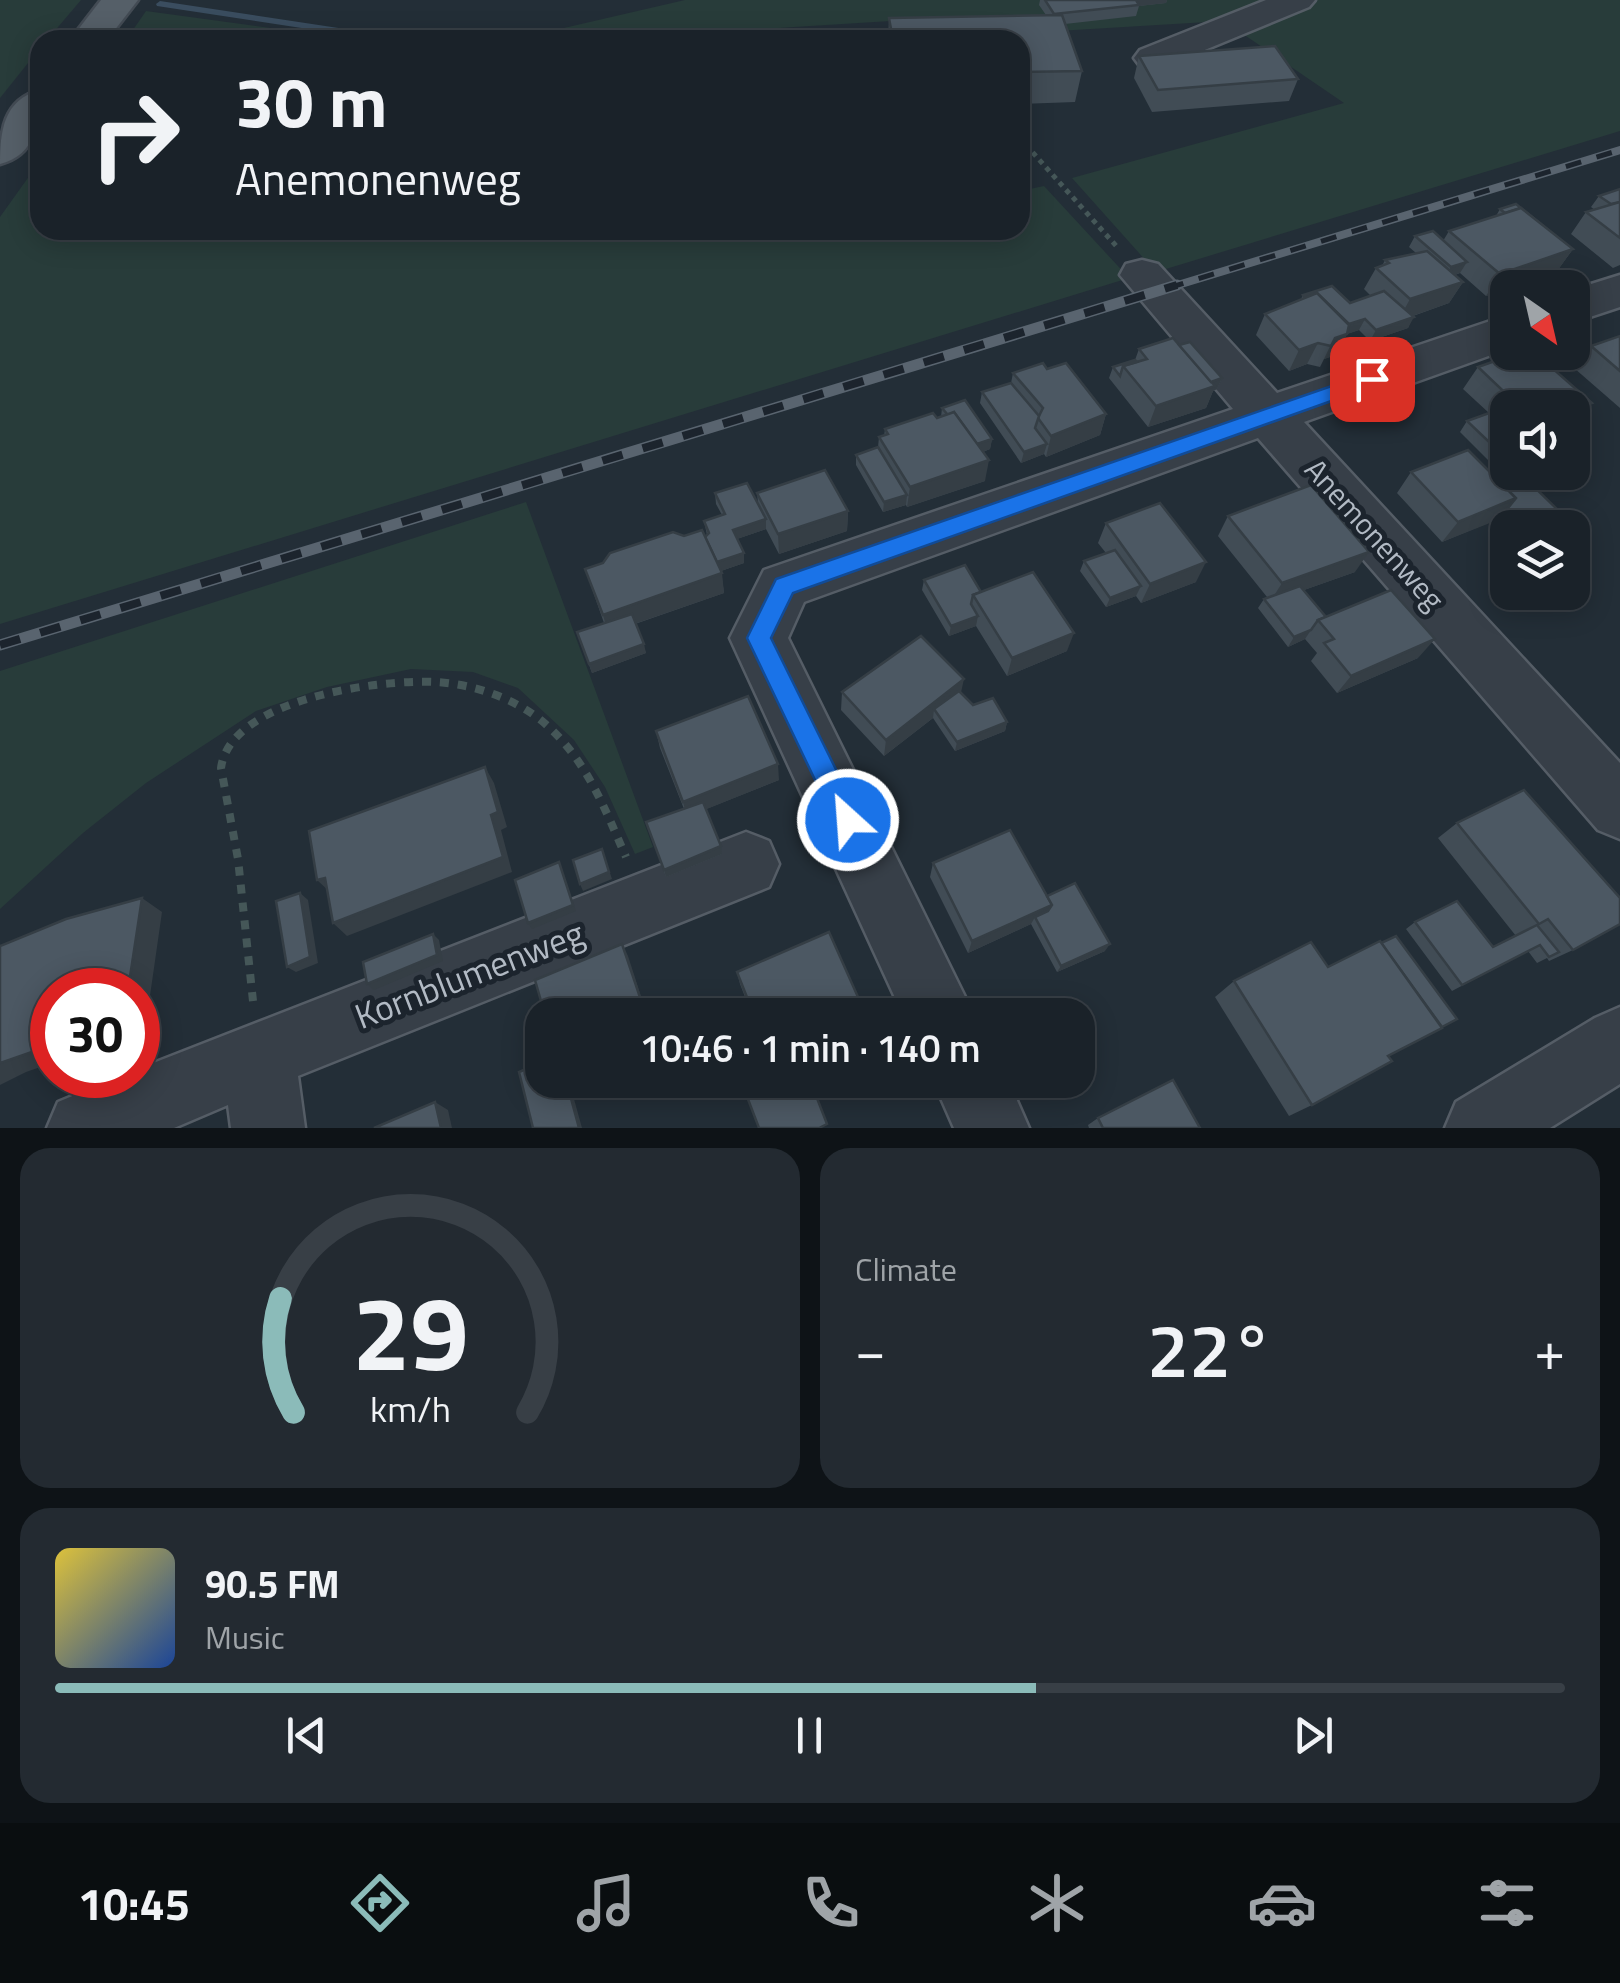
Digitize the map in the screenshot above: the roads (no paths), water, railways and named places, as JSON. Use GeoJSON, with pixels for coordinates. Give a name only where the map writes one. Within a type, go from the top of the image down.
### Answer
{"type":"FeatureCollection","features":[{"type":"Feature","properties":{"kind":"main road"},"geometry":{"type":"LineString","coordinates":[[96,30],[120,0]]}},
{"type":"Feature","properties":{"kind":"main road"},"geometry":{"type":"LineString","coordinates":[[0,152],[30,114]]}},
{"type":"Feature","properties":{"kind":"street"},"geometry":{"type":"LineString","coordinates":[[1154,58],[1297,0]]}},
{"type":"Feature","properties":{"kind":"street","name":"Anemonenweg"},"geometry":{"type":"LineString","coordinates":[[1142,275],[1620,809]]}},
{"type":"Feature","properties":{"kind":"street"},"geometry":{"type":"LineString","coordinates":[[1590,301],[1620,290]]}},
{"type":"Feature","properties":{"kind":"street"},"geometry":{"type":"LineString","coordinates":[[931,998],[759,638],[784,586],[1490,337]]}},
{"type":"Feature","properties":{"kind":"street","name":"Kornblumenweg"},"geometry":{"type":"LineString","coordinates":[[84,1128],[746,864]]}},
{"type":"Feature","properties":{"kind":"street"},"geometry":{"type":"LineString","coordinates":[[1482,1128],[1620,1043]]}},
{"type":"Feature","properties":{"kind":"street"},"geometry":{"type":"LineString","coordinates":[[259,1056],[268,1128]]}},
{"type":"Feature","properties":{"kind":"street"},"geometry":{"type":"LineString","coordinates":[[978,1098],[992,1128]]}},
{"type":"Feature","properties":{"kind":"waterway"},"geometry":{"type":"LineString","coordinates":[[160,4],[332,30]]}},
{"type":"Feature","properties":{"kind":"railway"},"geometry":{"type":"LineString","coordinates":[[1168,288],[1620,150]]}},
{"type":"Feature","properties":{"kind":"railway"},"geometry":{"type":"LineString","coordinates":[[0,645],[1177,285]]}}]}
